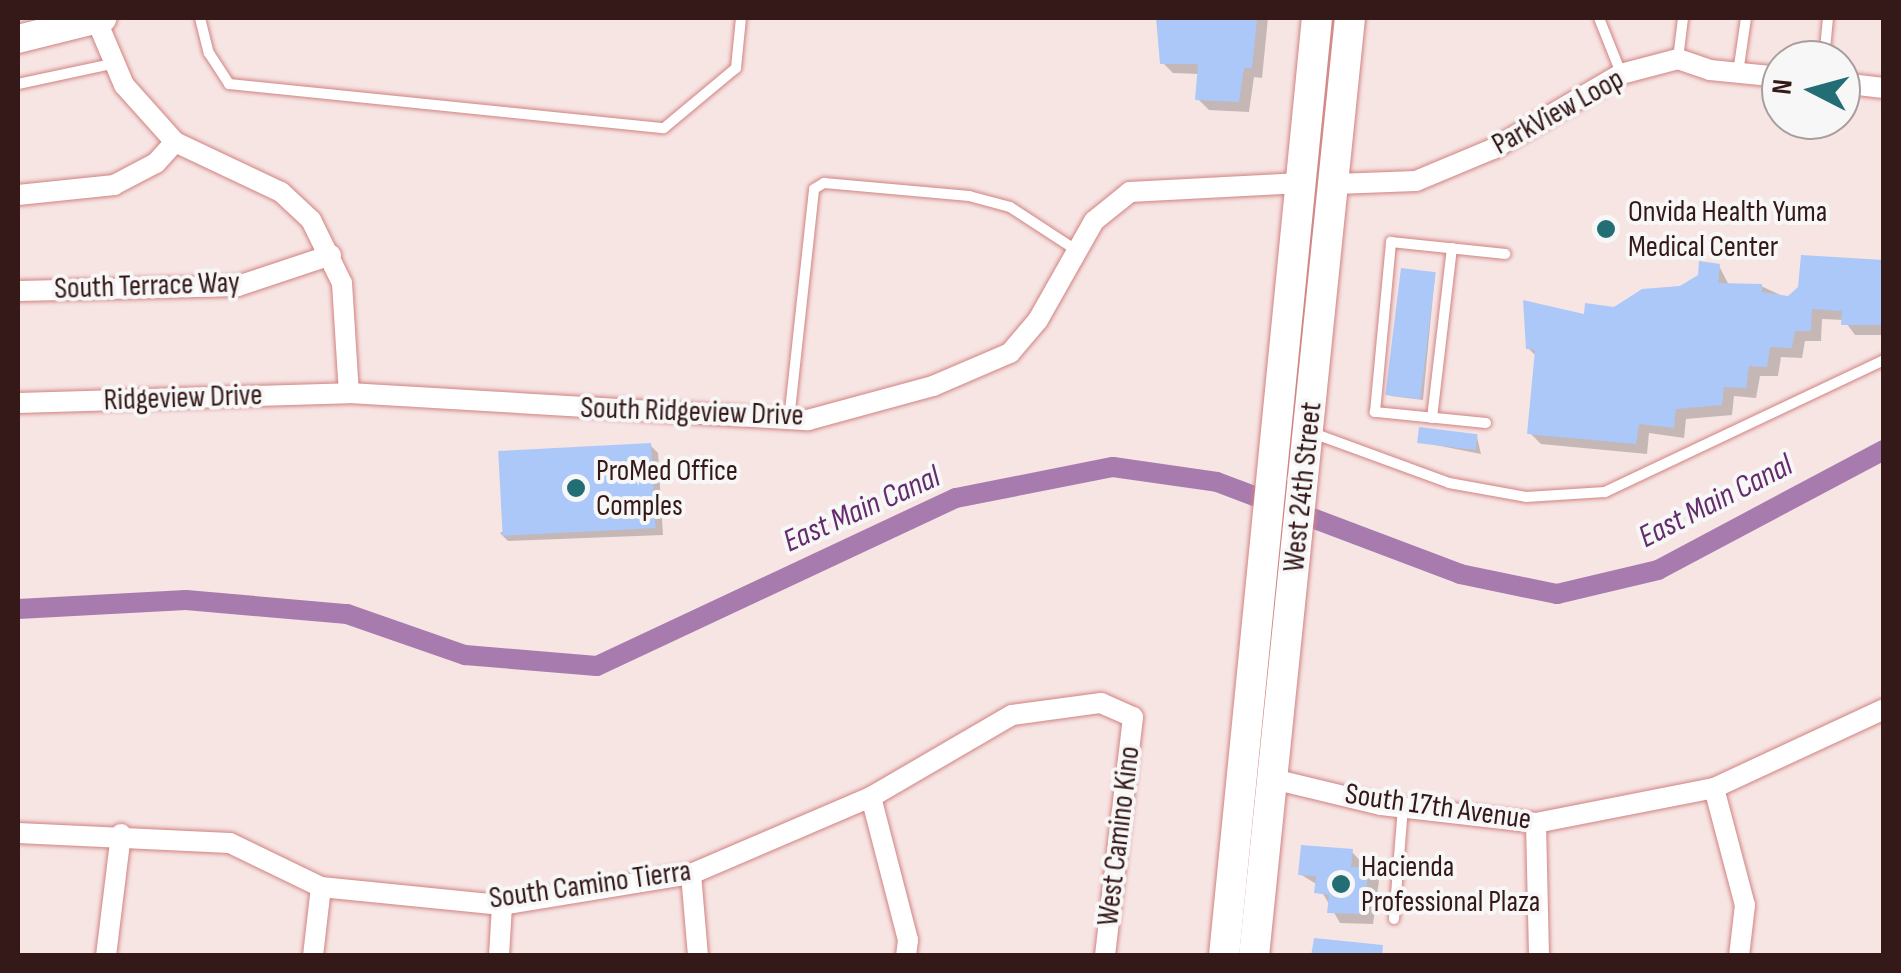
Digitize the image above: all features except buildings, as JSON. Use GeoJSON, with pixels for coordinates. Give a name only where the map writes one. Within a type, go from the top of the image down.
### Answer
{"type":"FeatureCollection","features":[{"type":"Feature","properties":{"kind":"main road","name":"West 24th Street"},"geometry":{"type":"LineString","coordinates":[[1224,956],[1317,18]]}},
{"type":"Feature","properties":{"kind":"main road","name":"West 24th Street"},"geometry":{"type":"LineString","coordinates":[[1254,956],[1350,18]]}},
{"type":"Feature","properties":{"kind":"main road"},"geometry":{"type":"LineString","coordinates":[[1256,634],[1264,665],[1256,756],[1259,770],[1273,779]]}},
{"type":"Feature","properties":{"kind":"street"},"geometry":{"type":"LineString","coordinates":[[18,39],[99,18],[112,64],[175,142],[282,192],[311,220],[342,283],[349,394]]}},
{"type":"Feature","properties":{"kind":"street","name":"ParkView Loop"},"geometry":{"type":"LineString","coordinates":[[1336,184],[1416,181],[1493,149],[1621,74],[1678,59],[1761,76]]}},
{"type":"Feature","properties":{"kind":"street"},"geometry":{"type":"LineString","coordinates":[[18,196],[114,185],[156,163],[175,142]]}},
{"type":"Feature","properties":{"kind":"street"},"geometry":{"type":"LineString","coordinates":[[1302,183],[1336,184]]}},
{"type":"Feature","properties":{"kind":"street","name":"South Ridgeview Drive"},"geometry":{"type":"LineString","coordinates":[[349,394],[788,420],[933,386],[1010,353],[1038,320],[1094,221],[1130,192],[1302,183]]}},
{"type":"Feature","properties":{"kind":"street","name":"South Terrace Way"},"geometry":{"type":"LineString","coordinates":[[18,291],[238,286],[331,255]]}},
{"type":"Feature","properties":{"kind":"street","name":"Ridgeview Drive"},"geometry":{"type":"LineString","coordinates":[[18,403],[349,394]]}},
{"type":"Feature","properties":{"kind":"street","name":"South Camino Tierra"},"geometry":{"type":"LineString","coordinates":[[18,833],[120,834],[230,843],[321,887],[502,905],[691,874],[871,797],[1012,715],[1101,702],[1133,717]]}},
{"type":"Feature","properties":{"kind":"street","name":"South 17th Avenue"},"geometry":{"type":"LineString","coordinates":[[1273,779],[1403,808],[1536,824],[1714,788],[1884,709]]}},
{"type":"Feature","properties":{"kind":"street","name":"West Camino Kino"},"geometry":{"type":"LineString","coordinates":[[1105,956],[1133,717]]}},
{"type":"Feature","properties":{"kind":"street"},"geometry":{"type":"LineString","coordinates":[[1714,788],[1745,905],[1739,956]]}},
{"type":"Feature","properties":{"kind":"street"},"geometry":{"type":"LineString","coordinates":[[871,797],[908,940],[906,956]]}},
{"type":"Feature","properties":{"kind":"street"},"geometry":{"type":"LineString","coordinates":[[1536,824],[1539,956]]}},
{"type":"Feature","properties":{"kind":"street"},"geometry":{"type":"LineString","coordinates":[[106,956],[120,834]]}},
{"type":"Feature","properties":{"kind":"street"},"geometry":{"type":"LineString","coordinates":[[691,874],[698,956]]}},
{"type":"Feature","properties":{"kind":"street"},"geometry":{"type":"LineString","coordinates":[[312,956],[321,887]]}},
{"type":"Feature","properties":{"kind":"street"},"geometry":{"type":"LineString","coordinates":[[499,956],[502,905]]}},
{"type":"Feature","properties":{"kind":"lane"},"geometry":{"type":"LineString","coordinates":[[200,18],[209,53],[229,84],[664,128],[736,68],[741,18]]}},
{"type":"Feature","properties":{"kind":"lane"},"geometry":{"type":"LineString","coordinates":[[1599,18],[1621,74]]}},
{"type":"Feature","properties":{"kind":"lane"},"geometry":{"type":"LineString","coordinates":[[1678,59],[1683,18]]}},
{"type":"Feature","properties":{"kind":"lane"},"geometry":{"type":"LineString","coordinates":[[1738,73],[1746,18]]}},
{"type":"Feature","properties":{"kind":"lane"},"geometry":{"type":"LineString","coordinates":[[18,84],[112,64]]}},
{"type":"Feature","properties":{"kind":"lane"},"geometry":{"type":"LineString","coordinates":[[788,420],[814,189],[824,183],[969,196],[1010,207],[1076,250]]}},
{"type":"Feature","properties":{"kind":"lane"},"geometry":{"type":"LineString","coordinates":[[1486,423],[1375,412],[1391,242],[1506,254]]}},
{"type":"Feature","properties":{"kind":"lane"},"geometry":{"type":"LineString","coordinates":[[1432,418],[1452,248]]}},
{"type":"Feature","properties":{"kind":"lane"},"geometry":{"type":"LineString","coordinates":[[1309,432],[1449,483],[1526,498],[1605,492],[1884,360]]}},
{"type":"Feature","properties":{"kind":"lane"},"geometry":{"type":"LineString","coordinates":[[1394,918],[1403,808]]}},
{"type":"Feature","properties":{"kind":"waterway","name":"East Main Canal"},"geometry":{"type":"LineString","coordinates":[[18,609],[186,600],[347,614],[465,655],[597,666],[956,498],[1113,467],[1217,482],[1460,574],[1557,594],[1658,570],[1884,450]]}},
{"type":"Feature","properties":{"kind":"place","name":"Onvida Health Yuma Medical Center"},"geometry":{"type":"Point","coordinates":[1606,229]}},
{"type":"Feature","properties":{"kind":"place","name":"ProMed Office Comples"},"geometry":{"type":"Point","coordinates":[576,488]}},
{"type":"Feature","properties":{"kind":"place","name":"Hacienda Professional Plaza"},"geometry":{"type":"Point","coordinates":[1341,884]}}]}
